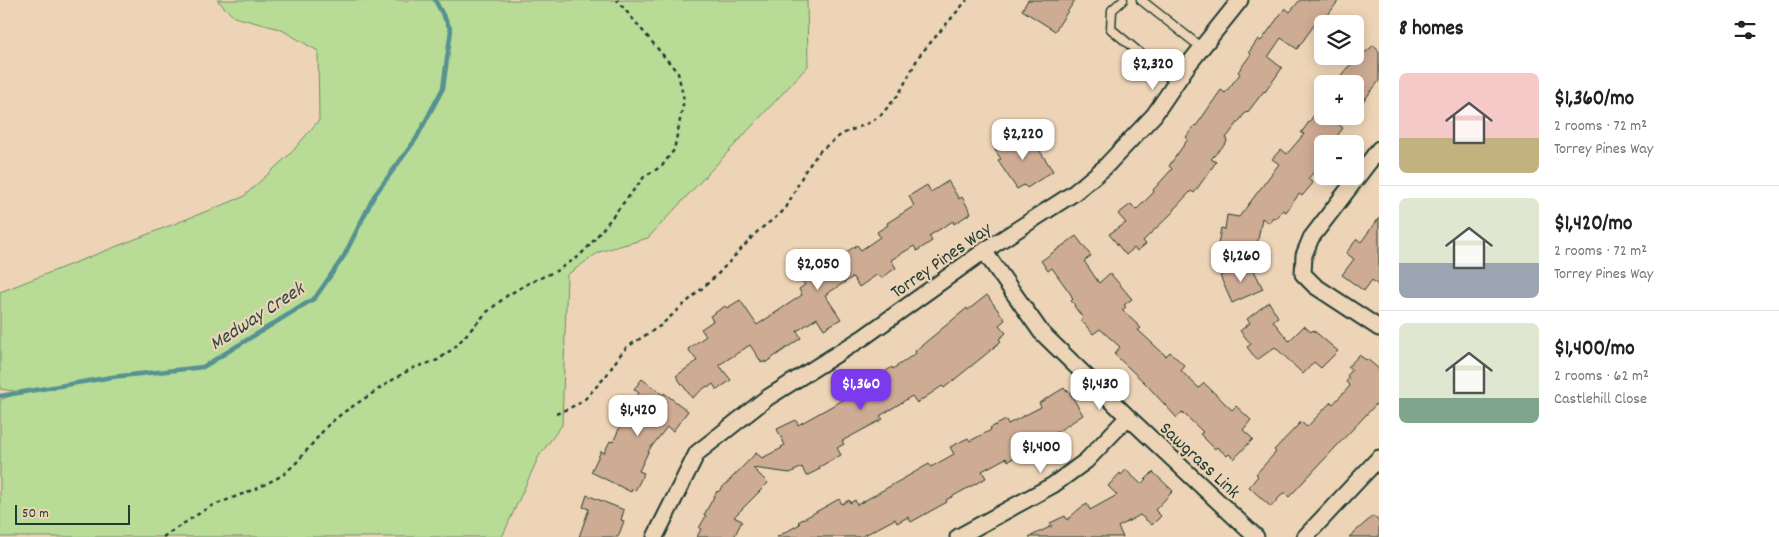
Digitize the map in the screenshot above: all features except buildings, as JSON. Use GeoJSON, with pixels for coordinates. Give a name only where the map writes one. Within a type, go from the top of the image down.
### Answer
{"type":"FeatureCollection","features":[{"type":"Feature","properties":{"kind":"street","name":"Torrey Pines Way"},"geometry":{"type":"LineString","coordinates":[[655,537],[697,453],[767,398],[864,337],[984,251],[1074,193],[1104,168],[1154,115],[1202,48],[1240,0]]}},
{"type":"Feature","properties":{"kind":"street"},"geometry":{"type":"LineString","coordinates":[[1379,149],[1311,238],[1304,254],[1303,274],[1315,286],[1379,328]]}},
{"type":"Feature","properties":{"kind":"street","name":"Sawgrass Link"},"geometry":{"type":"LineString","coordinates":[[984,251],[1041,332],[1256,537]]}},
{"type":"Feature","properties":{"kind":"street"},"geometry":{"type":"LineString","coordinates":[[958,537],[983,525],[1059,480],[1086,461],[1128,417]]}},
{"type":"Feature","properties":{"kind":"street"},"geometry":{"type":"LineString","coordinates":[[1305,537],[1379,458]]}},
{"type":"Feature","properties":{"kind":"lane"},"geometry":{"type":"LineString","coordinates":[[1123,0],[1112,10],[1111,29],[1176,83]]}},
{"type":"Feature","properties":{"kind":"lane"},"geometry":{"type":"LineString","coordinates":[[1141,0],[1202,48]]}},
{"type":"Feature","properties":{"kind":"path"},"geometry":{"type":"LineString","coordinates":[[163,537],[209,507],[258,488],[283,475],[297,462],[328,425],[344,412],[413,368],[438,360],[455,347],[487,312],[508,295],[556,271],[578,257],[596,238],[644,177],[662,166],[674,150],[684,100],[682,86],[678,72],[617,0]]}},
{"type":"Feature","properties":{"kind":"path"},"geometry":{"type":"LineString","coordinates":[[556,414],[585,399],[606,376],[627,347],[660,326],[717,275],[758,231],[780,214],[786,208],[805,171],[820,151],[842,134],[871,122],[888,107],[899,94],[919,56],[968,0]]}},
{"type":"Feature","properties":{"kind":"green space"},"geometry":{"type":"Polygon","coordinates":[[[217,0],[807,0],[808,66],[648,238],[599,252],[567,275],[562,425],[539,456],[502,537],[0,537],[0,400],[20,392],[0,389],[0,292],[243,197],[291,153],[319,120],[318,51],[280,29],[234,17],[217,0]]]}},
{"type":"Feature","properties":{"kind":"waterway","name":"Medway Creek"},"geometry":{"type":"LineString","coordinates":[[0,396],[112,377],[203,367],[315,298],[344,256],[374,196],[416,139],[443,88],[451,30],[435,0]]}}]}
